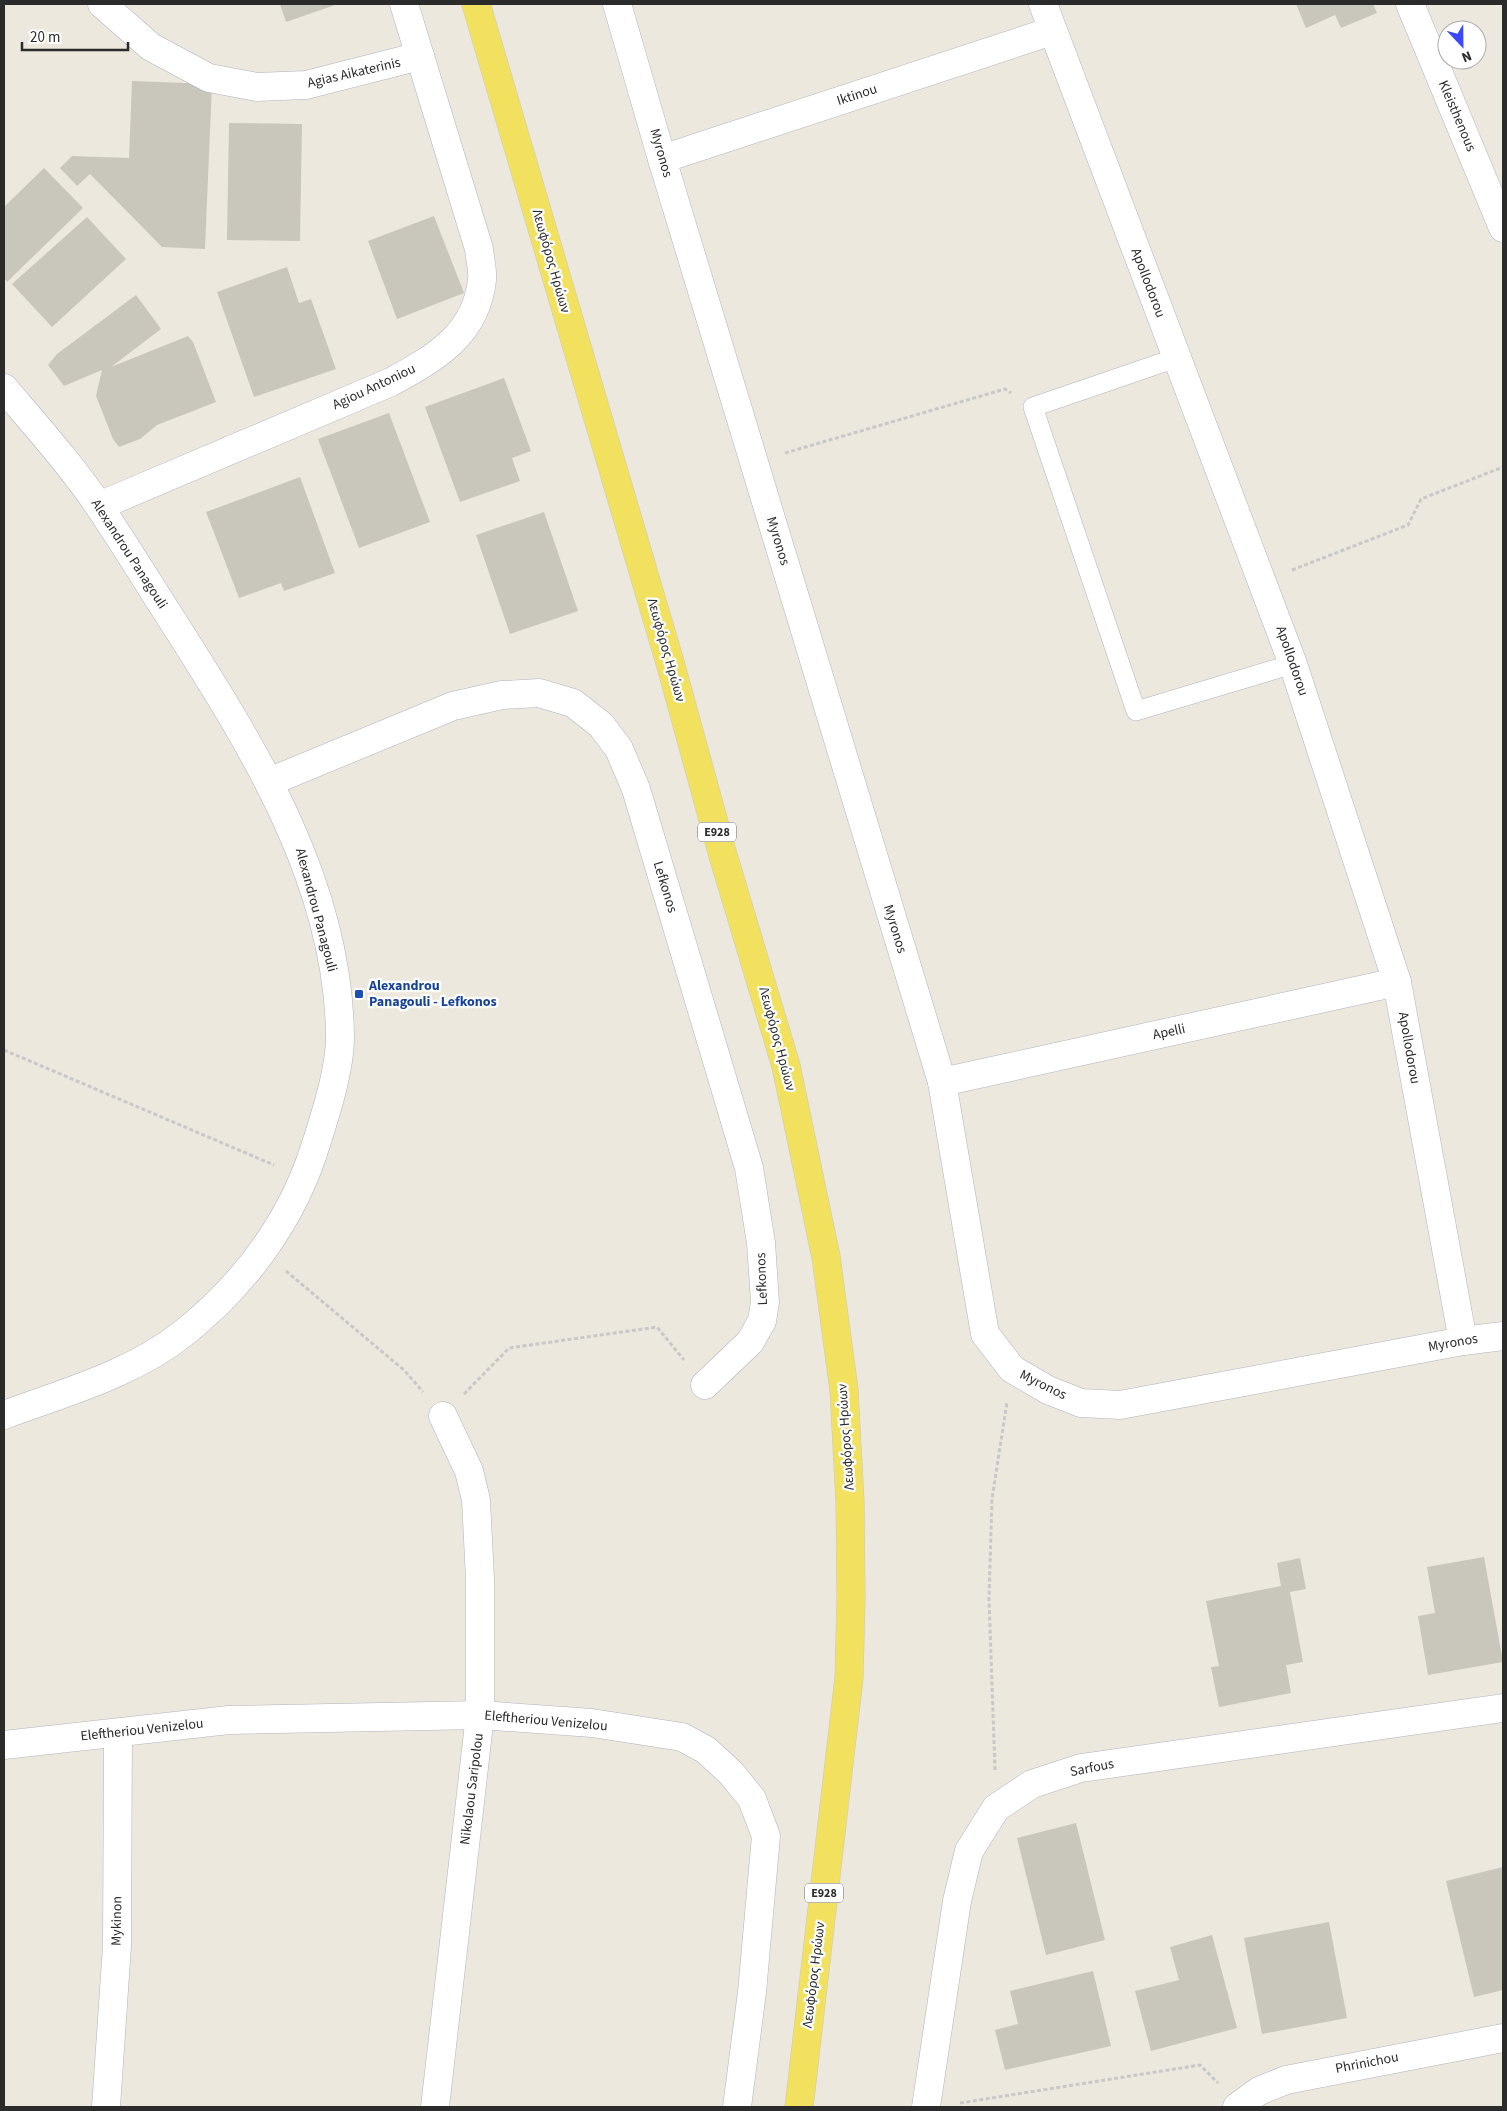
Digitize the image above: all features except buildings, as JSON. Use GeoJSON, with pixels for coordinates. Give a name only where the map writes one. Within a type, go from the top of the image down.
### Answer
{"type":"FeatureCollection","features":[{"type":"Feature","properties":{"kind":"main road","name":"Λεωφόρος Ηρώων"},"geometry":{"type":"LineString","coordinates":[[476,4],[671,666],[722,852],[786,1066],[826,1256],[844,1390],[850,1502],[852,1599],[849,1678],[799,2107]]}},
{"type":"Feature","properties":{"kind":"street","name":"Agias Aikaterinis"},"geometry":{"type":"LineString","coordinates":[[102,4],[151,46],[209,78],[257,87],[306,85],[420,56]]}},
{"type":"Feature","properties":{"kind":"street","name":"Agiou Antoniou"},"geometry":{"type":"LineString","coordinates":[[99,506],[392,382],[428,361],[454,341],[474,314],[482,280],[480,250],[404,4]]}},
{"type":"Feature","properties":{"kind":"street","name":"Myronos"},"geometry":{"type":"LineString","coordinates":[[617,4],[662,159],[942,1082],[985,1334],[1012,1369],[1048,1390],[1081,1402],[1120,1405],[1463,1341],[1503,1336]]}},
{"type":"Feature","properties":{"kind":"street","name":"Apollodorou"},"geometry":{"type":"LineString","coordinates":[[1043,4],[1176,358],[1294,664],[1397,982],[1463,1341]]}},
{"type":"Feature","properties":{"kind":"street","name":"Kleisthenous"},"geometry":{"type":"LineString","coordinates":[[1410,4],[1503,228]]}},
{"type":"Feature","properties":{"kind":"street","name":"Iktinou"},"geometry":{"type":"LineString","coordinates":[[662,159],[1052,31]]}},
{"type":"Feature","properties":{"kind":"street","name":"Alexandrou Panagouli"},"geometry":{"type":"LineString","coordinates":[[4,388],[50,441],[99,506],[207,674],[269,782],[299,844],[314,891],[335,971],[340,1040],[328,1107],[306,1179],[277,1232],[236,1284],[184,1333],[127,1369],[4,1415]]}},
{"type":"Feature","properties":{"kind":"street","name":"Lefkonos"},"geometry":{"type":"LineString","coordinates":[[269,782],[452,706],[502,695],[539,693],[573,703],[601,725],[618,749],[636,789],[749,1168],[761,1243],[765,1302],[762,1321],[750,1342],[705,1385]]}},
{"type":"Feature","properties":{"kind":"street","name":"Apelli"},"geometry":{"type":"LineString","coordinates":[[942,1082],[1397,982]]}},
{"type":"Feature","properties":{"kind":"street","name":"Nikolaou Saripolou"},"geometry":{"type":"LineString","coordinates":[[435,2107],[480,1715],[480,1579],[476,1500],[469,1470],[443,1416]]}},
{"type":"Feature","properties":{"kind":"street","name":"Sarfous"},"geometry":{"type":"LineString","coordinates":[[926,2107],[957,1901],[968,1851],[996,1808],[1032,1784],[1080,1768],[1503,1708]]}},
{"type":"Feature","properties":{"kind":"street","name":"Eleftheriou Venizelou"},"geometry":{"type":"LineString","coordinates":[[4,1745],[118,1734],[229,1720],[480,1715],[592,1723],[682,1737],[706,1750],[731,1773],[752,1799],[766,1836],[752,1992],[737,2107]]}},
{"type":"Feature","properties":{"kind":"street","name":"Mykinon"},"geometry":{"type":"LineString","coordinates":[[106,2107],[117,1946],[118,1734]]}},
{"type":"Feature","properties":{"kind":"street","name":"Phrinichou"},"geometry":{"type":"LineString","coordinates":[[1238,2106],[1258,2091],[1286,2080],[1503,2038]]}},
{"type":"Feature","properties":{"kind":"lane"},"geometry":{"type":"LineString","coordinates":[[1176,358],[1033,407],[1136,711],[1294,664]]}},
{"type":"Feature","properties":{"kind":"path"},"geometry":{"type":"LineString","coordinates":[[754,462],[1005,389],[1033,407]]}},
{"type":"Feature","properties":{"kind":"path"},"geometry":{"type":"LineString","coordinates":[[1263,582],[1408,525],[1421,499],[1503,467]]}},
{"type":"Feature","properties":{"kind":"path"},"geometry":{"type":"LineString","coordinates":[[4,1050],[306,1179]]}},
{"type":"Feature","properties":{"kind":"path"},"geometry":{"type":"LineString","coordinates":[[262,1251],[405,1371],[443,1416],[509,1348],[657,1327],[705,1385]]}},
{"type":"Feature","properties":{"kind":"path"},"geometry":{"type":"LineString","coordinates":[[996,1808],[989,1599],[992,1499],[1012,1369]]}},
{"type":"Feature","properties":{"kind":"path"},"geometry":{"type":"LineString","coordinates":[[954,2104],[1200,2065],[1238,2106]]}},
{"type":"Feature","properties":{"kind":"place","name":"Alexandrou Panagouli - Lefkonos"},"geometry":{"type":"Point","coordinates":[359,994]}}]}
